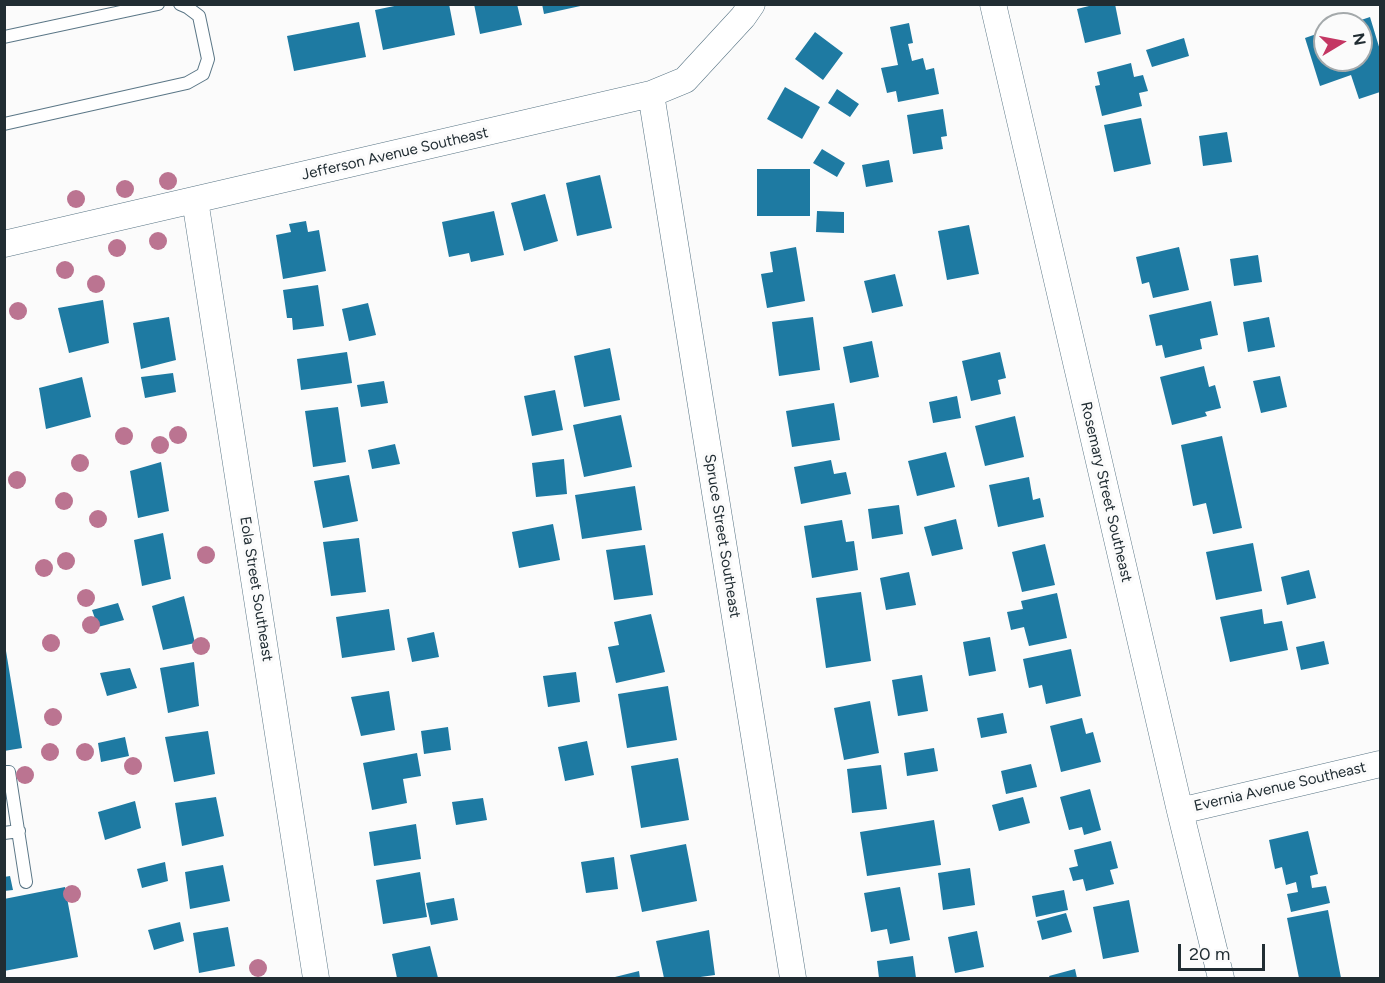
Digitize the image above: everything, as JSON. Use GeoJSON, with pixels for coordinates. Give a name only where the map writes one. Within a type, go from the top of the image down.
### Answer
{"type":"FeatureCollection","features":[{"type":"Feature","properties":{"kind":"street","name":"Jefferson Avenue Southeast"},"geometry":{"type":"LineString","coordinates":[[4,244],[651,94],[685,80],[752,4]]}},
{"type":"Feature","properties":{"kind":"street","name":"Rosemary Street Southeast"},"geometry":{"type":"LineString","coordinates":[[993,4],[1180,811],[1221,978]]}},
{"type":"Feature","properties":{"kind":"street","name":"Spruce Street Southeast"},"geometry":{"type":"LineString","coordinates":[[651,94],[793,978]]}},
{"type":"Feature","properties":{"kind":"street","name":"Eola Street Southeast"},"geometry":{"type":"LineString","coordinates":[[195,200],[316,978]]}},
{"type":"Feature","properties":{"kind":"street","name":"Evernia Avenue Southeast"},"geometry":{"type":"LineString","coordinates":[[1180,811],[1380,764]]}},
{"type":"Feature","properties":{"kind":"lane"},"geometry":{"type":"LineString","coordinates":[[4,37],[158,4]]}},
{"type":"Feature","properties":{"kind":"lane"},"geometry":{"type":"LineString","coordinates":[[4,124],[187,82],[204,74],[208,59],[199,16],[180,4]]}},
{"type":"Feature","properties":{"kind":"lane"},"geometry":{"type":"LineString","coordinates":[[4,772],[9,772],[26,882]]}},
{"type":"Feature","properties":{"kind":"lane"},"geometry":{"type":"LineString","coordinates":[[4,833],[19,831]]}},
{"type":"Feature","properties":{"kind":"building"},"geometry":{"type":"Polygon","coordinates":[[[404,4],[449,4],[455,35],[383,50],[375,10],[404,4]]]}},
{"type":"Feature","properties":{"kind":"building"},"geometry":{"type":"Polygon","coordinates":[[[474,4],[517,4],[522,25],[480,34],[474,4]]]}},
{"type":"Feature","properties":{"kind":"building"},"geometry":{"type":"Polygon","coordinates":[[[542,4],[584,4],[585,5],[544,14],[542,4]]]}},
{"type":"Feature","properties":{"kind":"building"},"geometry":{"type":"Polygon","coordinates":[[[1088,4],[1115,4],[1121,34],[1085,43],[1077,9],[1089,6],[1088,4]]]}},
{"type":"Feature","properties":{"kind":"building"},"geometry":{"type":"Polygon","coordinates":[[[359,22],[366,57],[294,71],[287,36],[359,22]]]}},
{"type":"Feature","properties":{"kind":"building"},"geometry":{"type":"Polygon","coordinates":[[[909,23],[913,43],[908,44],[912,61],[923,58],[926,70],[934,68],[939,94],[898,102],[896,91],[887,93],[881,68],[898,65],[890,27],[909,23]]]}},
{"type":"Feature","properties":{"kind":"building"},"geometry":{"type":"Polygon","coordinates":[[[1373,27],[1380,50],[1380,92],[1359,99],[1351,75],[1320,86],[1316,72],[1373,72],[1373,27]]]}},
{"type":"Feature","properties":{"kind":"building"},"geometry":{"type":"Polygon","coordinates":[[[815,32],[843,53],[823,80],[795,59],[815,32]]]}},
{"type":"Feature","properties":{"kind":"building"},"geometry":{"type":"Polygon","coordinates":[[[1313,35],[1313,64],[1305,38],[1313,35]]]}},
{"type":"Feature","properties":{"kind":"building"},"geometry":{"type":"Polygon","coordinates":[[[1184,38],[1189,56],[1152,67],[1146,50],[1184,38]]]}},
{"type":"Feature","properties":{"kind":"building"},"geometry":{"type":"Polygon","coordinates":[[[1131,63],[1134,77],[1143,75],[1148,91],[1139,93],[1142,106],[1102,116],[1095,86],[1100,85],[1097,72],[1131,63]]]}},
{"type":"Feature","properties":{"kind":"building"},"geometry":{"type":"Polygon","coordinates":[[[785,87],[820,107],[802,139],[767,119],[785,87]]]}},
{"type":"Feature","properties":{"kind":"building"},"geometry":{"type":"Polygon","coordinates":[[[837,89],[859,104],[850,117],[828,103],[837,89]]]}},
{"type":"Feature","properties":{"kind":"building"},"geometry":{"type":"Polygon","coordinates":[[[943,109],[947,136],[941,137],[943,149],[913,154],[907,115],[943,109]]]}},
{"type":"Feature","properties":{"kind":"building"},"geometry":{"type":"Polygon","coordinates":[[[1141,118],[1151,164],[1114,172],[1104,125],[1141,118]]]}},
{"type":"Feature","properties":{"kind":"building"},"geometry":{"type":"Polygon","coordinates":[[[1227,132],[1232,162],[1203,166],[1199,136],[1227,132]]]}},
{"type":"Feature","properties":{"kind":"building"},"geometry":{"type":"Polygon","coordinates":[[[822,149],[845,163],[837,177],[813,163],[822,149]]]}},
{"type":"Feature","properties":{"kind":"building"},"geometry":{"type":"Polygon","coordinates":[[[889,160],[893,182],[866,187],[862,165],[889,160]]]}},
{"type":"Feature","properties":{"kind":"building"},"geometry":{"type":"Polygon","coordinates":[[[757,169],[810,169],[810,216],[757,216],[757,169]]]}},
{"type":"Feature","properties":{"kind":"building"},"geometry":{"type":"Polygon","coordinates":[[[600,175],[612,228],[577,236],[566,183],[600,175]]]}},
{"type":"Feature","properties":{"kind":"building"},"geometry":{"type":"Polygon","coordinates":[[[545,194],[558,241],[524,251],[511,203],[545,194]]]}},
{"type":"Feature","properties":{"kind":"building"},"geometry":{"type":"Polygon","coordinates":[[[494,211],[504,255],[471,262],[469,253],[449,257],[442,222],[494,211]]]}},
{"type":"Feature","properties":{"kind":"building"},"geometry":{"type":"Polygon","coordinates":[[[817,211],[844,212],[844,233],[816,232],[817,211]]]}},
{"type":"Feature","properties":{"kind":"building"},"geometry":{"type":"Polygon","coordinates":[[[306,221],[308,232],[319,230],[326,271],[283,279],[276,235],[291,232],[289,224],[306,221]]]}},
{"type":"Feature","properties":{"kind":"building"},"geometry":{"type":"Polygon","coordinates":[[[969,225],[979,274],[947,280],[938,231],[969,225]]]}},
{"type":"Feature","properties":{"kind":"building"},"geometry":{"type":"Polygon","coordinates":[[[796,247],[805,301],[767,308],[761,274],[773,272],[770,252],[796,247]]]}},
{"type":"Feature","properties":{"kind":"building"},"geometry":{"type":"Polygon","coordinates":[[[1179,247],[1189,290],[1153,298],[1149,282],[1142,284],[1136,257],[1179,247]]]}},
{"type":"Feature","properties":{"kind":"building"},"geometry":{"type":"Polygon","coordinates":[[[1258,255],[1262,282],[1234,286],[1230,259],[1258,255]]]}},
{"type":"Feature","properties":{"kind":"building"},"geometry":{"type":"Polygon","coordinates":[[[895,274],[903,306],[872,313],[864,281],[895,274]]]}},
{"type":"Feature","properties":{"kind":"building"},"geometry":{"type":"Polygon","coordinates":[[[318,285],[324,326],[293,330],[292,318],[287,318],[283,290],[318,285]]]}},
{"type":"Feature","properties":{"kind":"building"},"geometry":{"type":"Polygon","coordinates":[[[103,300],[109,343],[69,353],[58,308],[103,300]]]}},
{"type":"Feature","properties":{"kind":"building"},"geometry":{"type":"Polygon","coordinates":[[[1211,301],[1218,335],[1200,339],[1202,349],[1165,358],[1162,345],[1156,346],[1149,315],[1211,301]]]}},
{"type":"Feature","properties":{"kind":"building"},"geometry":{"type":"Polygon","coordinates":[[[368,303],[376,335],[349,341],[342,309],[368,303]]]}},
{"type":"Feature","properties":{"kind":"building"},"geometry":{"type":"Polygon","coordinates":[[[169,317],[176,360],[141,369],[133,323],[169,317]]]}},
{"type":"Feature","properties":{"kind":"building"},"geometry":{"type":"Polygon","coordinates":[[[813,317],[820,370],[779,376],[772,322],[813,317]]]}},
{"type":"Feature","properties":{"kind":"building"},"geometry":{"type":"Polygon","coordinates":[[[1269,317],[1275,347],[1248,352],[1243,322],[1269,317]]]}},
{"type":"Feature","properties":{"kind":"building"},"geometry":{"type":"Polygon","coordinates":[[[872,341],[879,377],[850,383],[843,347],[872,341]]]}},
{"type":"Feature","properties":{"kind":"building"},"geometry":{"type":"Polygon","coordinates":[[[610,348],[620,400],[584,407],[574,356],[610,348]]]}},
{"type":"Feature","properties":{"kind":"building"},"geometry":{"type":"Polygon","coordinates":[[[347,352],[352,383],[301,390],[297,359],[347,352]]]}},
{"type":"Feature","properties":{"kind":"building"},"geometry":{"type":"Polygon","coordinates":[[[1000,352],[1006,378],[998,380],[1001,394],[971,401],[962,361],[1000,352]]]}},
{"type":"Feature","properties":{"kind":"building"},"geometry":{"type":"Polygon","coordinates":[[[1204,366],[1209,387],[1215,385],[1221,408],[1205,412],[1207,416],[1172,425],[1160,377],[1204,366]]]}},
{"type":"Feature","properties":{"kind":"building"},"geometry":{"type":"Polygon","coordinates":[[[173,373],[176,392],[145,398],[141,377],[173,373]]]}},
{"type":"Feature","properties":{"kind":"building"},"geometry":{"type":"Polygon","coordinates":[[[1280,376],[1287,407],[1261,413],[1253,381],[1280,376]]]}},
{"type":"Feature","properties":{"kind":"building"},"geometry":{"type":"Polygon","coordinates":[[[82,377],[91,417],[46,429],[39,388],[82,377]]]}},
{"type":"Feature","properties":{"kind":"building"},"geometry":{"type":"Polygon","coordinates":[[[384,381],[388,403],[361,407],[357,385],[384,381]]]}},
{"type":"Feature","properties":{"kind":"building"},"geometry":{"type":"Polygon","coordinates":[[[555,390],[563,430],[532,436],[524,396],[555,390]]]}},
{"type":"Feature","properties":{"kind":"building"},"geometry":{"type":"Polygon","coordinates":[[[957,396],[961,418],[933,423],[929,402],[957,396]]]}},
{"type":"Feature","properties":{"kind":"building"},"geometry":{"type":"Polygon","coordinates":[[[834,403],[840,440],[792,447],[786,411],[834,403]]]}},
{"type":"Feature","properties":{"kind":"building"},"geometry":{"type":"Polygon","coordinates":[[[338,407],[346,462],[313,467],[305,411],[338,407]]]}},
{"type":"Feature","properties":{"kind":"building"},"geometry":{"type":"Polygon","coordinates":[[[621,415],[632,467],[584,477],[573,425],[621,415]]]}},
{"type":"Feature","properties":{"kind":"building"},"geometry":{"type":"Polygon","coordinates":[[[1015,416],[1024,457],[985,466],[975,426],[1015,416]]]}},
{"type":"Feature","properties":{"kind":"building"},"geometry":{"type":"Polygon","coordinates":[[[1222,436],[1242,528],[1213,534],[1206,503],[1193,506],[1181,445],[1222,436]]]}},
{"type":"Feature","properties":{"kind":"building"},"geometry":{"type":"Polygon","coordinates":[[[395,444],[400,464],[372,469],[368,450],[395,444]]]}},
{"type":"Feature","properties":{"kind":"building"},"geometry":{"type":"Polygon","coordinates":[[[946,452],[955,487],[917,496],[908,461],[946,452]]]}},
{"type":"Feature","properties":{"kind":"building"},"geometry":{"type":"Polygon","coordinates":[[[564,459],[567,494],[536,497],[532,463],[564,459]]]}},
{"type":"Feature","properties":{"kind":"building"},"geometry":{"type":"Polygon","coordinates":[[[831,460],[834,474],[846,472],[851,494],[801,504],[794,467],[831,460]]]}},
{"type":"Feature","properties":{"kind":"building"},"geometry":{"type":"Polygon","coordinates":[[[161,462],[169,511],[138,518],[130,471],[161,462]]]}},
{"type":"Feature","properties":{"kind":"building"},"geometry":{"type":"Polygon","coordinates":[[[349,475],[358,521],[323,528],[314,481],[349,475]]]}},
{"type":"Feature","properties":{"kind":"building"},"geometry":{"type":"Polygon","coordinates":[[[1029,477],[1033,500],[1040,498],[1044,517],[998,527],[989,485],[1029,477]]]}},
{"type":"Feature","properties":{"kind":"building"},"geometry":{"type":"Polygon","coordinates":[[[635,486],[642,530],[582,539],[575,495],[635,486]]]}},
{"type":"Feature","properties":{"kind":"building"},"geometry":{"type":"Polygon","coordinates":[[[899,505],[903,534],[872,539],[868,509],[899,505]]]}},
{"type":"Feature","properties":{"kind":"building"},"geometry":{"type":"Polygon","coordinates":[[[956,519],[963,549],[932,556],[924,527],[956,519]]]}},
{"type":"Feature","properties":{"kind":"building"},"geometry":{"type":"Polygon","coordinates":[[[842,520],[846,542],[854,541],[858,570],[812,578],[804,526],[842,520]]]}},
{"type":"Feature","properties":{"kind":"building"},"geometry":{"type":"Polygon","coordinates":[[[553,524],[560,560],[519,568],[512,532],[553,524]]]}},
{"type":"Feature","properties":{"kind":"building"},"geometry":{"type":"Polygon","coordinates":[[[163,533],[171,579],[142,586],[134,540],[163,533]]]}},
{"type":"Feature","properties":{"kind":"building"},"geometry":{"type":"Polygon","coordinates":[[[359,538],[366,592],[331,596],[323,542],[359,538]]]}},
{"type":"Feature","properties":{"kind":"building"},"geometry":{"type":"Polygon","coordinates":[[[1253,543],[1262,591],[1216,600],[1206,552],[1253,543]]]}},
{"type":"Feature","properties":{"kind":"building"},"geometry":{"type":"Polygon","coordinates":[[[1045,544],[1055,585],[1022,592],[1012,552],[1045,544]]]}},
{"type":"Feature","properties":{"kind":"building"},"geometry":{"type":"Polygon","coordinates":[[[645,545],[653,595],[614,600],[606,550],[645,545]]]}},
{"type":"Feature","properties":{"kind":"building"},"geometry":{"type":"Polygon","coordinates":[[[1309,570],[1316,598],[1287,605],[1281,577],[1309,570]]]}},
{"type":"Feature","properties":{"kind":"building"},"geometry":{"type":"Polygon","coordinates":[[[909,572],[916,605],[886,610],[880,578],[909,572]]]}},
{"type":"Feature","properties":{"kind":"building"},"geometry":{"type":"Polygon","coordinates":[[[861,592],[871,661],[826,668],[816,598],[861,592]]]}},
{"type":"Feature","properties":{"kind":"building"},"geometry":{"type":"Polygon","coordinates":[[[1057,593],[1067,638],[1029,646],[1024,627],[1011,630],[1007,612],[1023,609],[1021,601],[1057,593]]]}},
{"type":"Feature","properties":{"kind":"building"},"geometry":{"type":"Polygon","coordinates":[[[184,596],[195,643],[163,650],[152,606],[184,596]]]}},
{"type":"Feature","properties":{"kind":"building"},"geometry":{"type":"Polygon","coordinates":[[[118,603],[124,620],[98,627],[92,610],[118,603]]]}},
{"type":"Feature","properties":{"kind":"building"},"geometry":{"type":"Polygon","coordinates":[[[389,609],[395,650],[342,658],[336,617],[389,609]]]}},
{"type":"Feature","properties":{"kind":"building"},"geometry":{"type":"Polygon","coordinates":[[[1262,609],[1264,624],[1282,621],[1288,650],[1230,662],[1220,617],[1262,609]]]}},
{"type":"Feature","properties":{"kind":"building"},"geometry":{"type":"Polygon","coordinates":[[[651,614],[665,672],[616,683],[608,647],[619,645],[614,622],[651,614]]]}},
{"type":"Feature","properties":{"kind":"building"},"geometry":{"type":"Polygon","coordinates":[[[434,632],[439,657],[412,662],[407,638],[434,632]]]}},
{"type":"Feature","properties":{"kind":"building"},"geometry":{"type":"Polygon","coordinates":[[[990,637],[996,671],[969,676],[963,642],[990,637]]]}},
{"type":"Feature","properties":{"kind":"building"},"geometry":{"type":"Polygon","coordinates":[[[1324,641],[1329,664],[1301,670],[1296,647],[1324,641]]]}},
{"type":"Feature","properties":{"kind":"building"},"geometry":{"type":"Polygon","coordinates":[[[1071,649],[1081,696],[1046,704],[1042,685],[1029,688],[1023,659],[1071,649]]]}},
{"type":"Feature","properties":{"kind":"building"},"geometry":{"type":"Polygon","coordinates":[[[4,651],[6,651],[22,748],[4,751],[4,651]]]}},
{"type":"Feature","properties":{"kind":"building"},"geometry":{"type":"Polygon","coordinates":[[[194,662],[199,706],[168,713],[160,668],[194,662]]]}},
{"type":"Feature","properties":{"kind":"building"},"geometry":{"type":"Polygon","coordinates":[[[130,668],[137,688],[107,696],[100,673],[130,668]]]}},
{"type":"Feature","properties":{"kind":"building"},"geometry":{"type":"Polygon","coordinates":[[[576,672],[580,702],[548,707],[543,676],[576,672]]]}},
{"type":"Feature","properties":{"kind":"building"},"geometry":{"type":"Polygon","coordinates":[[[922,675],[928,711],[898,716],[892,680],[922,675]]]}},
{"type":"Feature","properties":{"kind":"building"},"geometry":{"type":"Polygon","coordinates":[[[668,686],[677,740],[627,748],[618,694],[668,686]]]}},
{"type":"Feature","properties":{"kind":"building"},"geometry":{"type":"Polygon","coordinates":[[[389,691],[395,730],[361,736],[351,697],[389,691]]]}},
{"type":"Feature","properties":{"kind":"building"},"geometry":{"type":"Polygon","coordinates":[[[870,701],[879,753],[844,760],[834,708],[870,701]]]}},
{"type":"Feature","properties":{"kind":"building"},"geometry":{"type":"Polygon","coordinates":[[[1003,713],[1007,733],[981,738],[977,718],[1003,713]]]}},
{"type":"Feature","properties":{"kind":"building"},"geometry":{"type":"Polygon","coordinates":[[[1082,718],[1086,734],[1093,732],[1101,762],[1061,772],[1050,726],[1082,718]]]}},
{"type":"Feature","properties":{"kind":"building"},"geometry":{"type":"Polygon","coordinates":[[[448,727],[451,750],[424,754],[421,731],[448,727]]]}},
{"type":"Feature","properties":{"kind":"building"},"geometry":{"type":"Polygon","coordinates":[[[208,731],[215,774],[174,782],[165,737],[208,731]]]}},
{"type":"Feature","properties":{"kind":"building"},"geometry":{"type":"Polygon","coordinates":[[[125,737],[129,756],[101,762],[98,743],[125,737]]]}},
{"type":"Feature","properties":{"kind":"building"},"geometry":{"type":"Polygon","coordinates":[[[587,741],[594,775],[565,781],[558,747],[587,741]]]}},
{"type":"Feature","properties":{"kind":"building"},"geometry":{"type":"Polygon","coordinates":[[[934,748],[938,771],[907,776],[904,753],[934,748]]]}},
{"type":"Feature","properties":{"kind":"building"},"geometry":{"type":"Polygon","coordinates":[[[417,753],[421,776],[403,779],[407,803],[372,810],[363,763],[417,753]]]}},
{"type":"Feature","properties":{"kind":"building"},"geometry":{"type":"Polygon","coordinates":[[[678,758],[689,820],[641,828],[631,766],[678,758]]]}},
{"type":"Feature","properties":{"kind":"building"},"geometry":{"type":"Polygon","coordinates":[[[1031,764],[1037,787],[1006,794],[1001,771],[1031,764]]]}},
{"type":"Feature","properties":{"kind":"building"},"geometry":{"type":"Polygon","coordinates":[[[881,765],[887,809],[852,813],[847,769],[881,765]]]}},
{"type":"Feature","properties":{"kind":"building"},"geometry":{"type":"Polygon","coordinates":[[[1090,789],[1101,830],[1084,835],[1082,827],[1069,830],[1060,797],[1090,789]]]}},
{"type":"Feature","properties":{"kind":"building"},"geometry":{"type":"Polygon","coordinates":[[[216,797],[224,836],[182,846],[175,803],[216,797]]]}},
{"type":"Feature","properties":{"kind":"building"},"geometry":{"type":"Polygon","coordinates":[[[1023,797],[1030,823],[999,831],[992,805],[1023,797]]]}},
{"type":"Feature","properties":{"kind":"building"},"geometry":{"type":"Polygon","coordinates":[[[483,798],[487,820],[456,825],[452,802],[483,798]]]}},
{"type":"Feature","properties":{"kind":"building"},"geometry":{"type":"Polygon","coordinates":[[[135,801],[141,828],[105,840],[98,812],[135,801]]]}},
{"type":"Feature","properties":{"kind":"building"},"geometry":{"type":"Polygon","coordinates":[[[934,820],[941,865],[867,876],[860,832],[934,820]]]}},
{"type":"Feature","properties":{"kind":"building"},"geometry":{"type":"Polygon","coordinates":[[[416,824],[421,859],[374,866],[369,832],[416,824]]]}},
{"type":"Feature","properties":{"kind":"building"},"geometry":{"type":"Polygon","coordinates":[[[1308,831],[1318,874],[1310,876],[1312,888],[1326,886],[1330,903],[1291,912],[1287,894],[1298,892],[1296,882],[1286,885],[1282,867],[1275,869],[1269,840],[1308,831]]]}},
{"type":"Feature","properties":{"kind":"building"},"geometry":{"type":"Polygon","coordinates":[[[1111,841],[1118,868],[1110,870],[1114,884],[1086,891],[1083,879],[1073,881],[1069,868],[1078,866],[1074,850],[1111,841]]]}},
{"type":"Feature","properties":{"kind":"building"},"geometry":{"type":"Polygon","coordinates":[[[686,844],[697,901],[642,912],[630,855],[686,844]]]}},
{"type":"Feature","properties":{"kind":"building"},"geometry":{"type":"Polygon","coordinates":[[[614,857],[618,889],[586,893],[581,862],[614,857]]]}},
{"type":"Feature","properties":{"kind":"building"},"geometry":{"type":"Polygon","coordinates":[[[165,862],[168,881],[142,888],[137,869],[165,862]]]}},
{"type":"Feature","properties":{"kind":"building"},"geometry":{"type":"Polygon","coordinates":[[[223,865],[230,901],[190,909],[185,872],[223,865]]]}},
{"type":"Feature","properties":{"kind":"building"},"geometry":{"type":"Polygon","coordinates":[[[970,868],[975,905],[943,910],[938,873],[970,868]]]}},
{"type":"Feature","properties":{"kind":"building"},"geometry":{"type":"Polygon","coordinates":[[[420,872],[427,917],[383,924],[376,880],[420,872]]]}},
{"type":"Feature","properties":{"kind":"building"},"geometry":{"type":"Polygon","coordinates":[[[10,876],[13,890],[4,891],[4,877],[10,876]]]}},
{"type":"Feature","properties":{"kind":"building"},"geometry":{"type":"Polygon","coordinates":[[[65,887],[78,957],[4,971],[4,899],[65,887]]]}},
{"type":"Feature","properties":{"kind":"building"},"geometry":{"type":"Polygon","coordinates":[[[900,887],[910,940],[890,944],[887,929],[871,932],[864,893],[900,887]]]}},
{"type":"Feature","properties":{"kind":"building"},"geometry":{"type":"Polygon","coordinates":[[[1064,890],[1068,910],[1036,917],[1032,896],[1064,890]]]}},
{"type":"Feature","properties":{"kind":"building"},"geometry":{"type":"Polygon","coordinates":[[[454,898],[458,920],[431,925],[426,903],[454,898]]]}},
{"type":"Feature","properties":{"kind":"building"},"geometry":{"type":"Polygon","coordinates":[[[1129,900],[1139,952],[1103,959],[1093,907],[1129,900]]]}},
{"type":"Feature","properties":{"kind":"building"},"geometry":{"type":"Polygon","coordinates":[[[1328,910],[1341,978],[1299,978],[1287,918],[1328,910]]]}},
{"type":"Feature","properties":{"kind":"building"},"geometry":{"type":"Polygon","coordinates":[[[1066,913],[1072,932],[1042,940],[1037,921],[1066,913]]]}},
{"type":"Feature","properties":{"kind":"building"},"geometry":{"type":"Polygon","coordinates":[[[180,922],[184,941],[154,950],[148,930],[180,922]]]}},
{"type":"Feature","properties":{"kind":"building"},"geometry":{"type":"Polygon","coordinates":[[[228,927],[235,966],[199,973],[193,933],[228,927]]]}},
{"type":"Feature","properties":{"kind":"building"},"geometry":{"type":"Polygon","coordinates":[[[709,930],[715,975],[664,978],[656,941],[709,930]]]}},
{"type":"Feature","properties":{"kind":"building"},"geometry":{"type":"Polygon","coordinates":[[[977,931],[984,967],[955,973],[948,937],[977,931]]]}},
{"type":"Feature","properties":{"kind":"building"},"geometry":{"type":"Polygon","coordinates":[[[430,946],[438,978],[397,978],[392,954],[430,946]]]}},
{"type":"Feature","properties":{"kind":"building"},"geometry":{"type":"Polygon","coordinates":[[[913,956],[916,978],[879,978],[877,961],[913,956]]]}},
{"type":"Feature","properties":{"kind":"building"},"geometry":{"type":"Polygon","coordinates":[[[1075,969],[1077,978],[1050,978],[1049,976],[1075,969]]]}},
{"type":"Feature","properties":{"kind":"building"},"geometry":{"type":"Polygon","coordinates":[[[639,971],[640,978],[611,978],[639,971]]]}}]}
